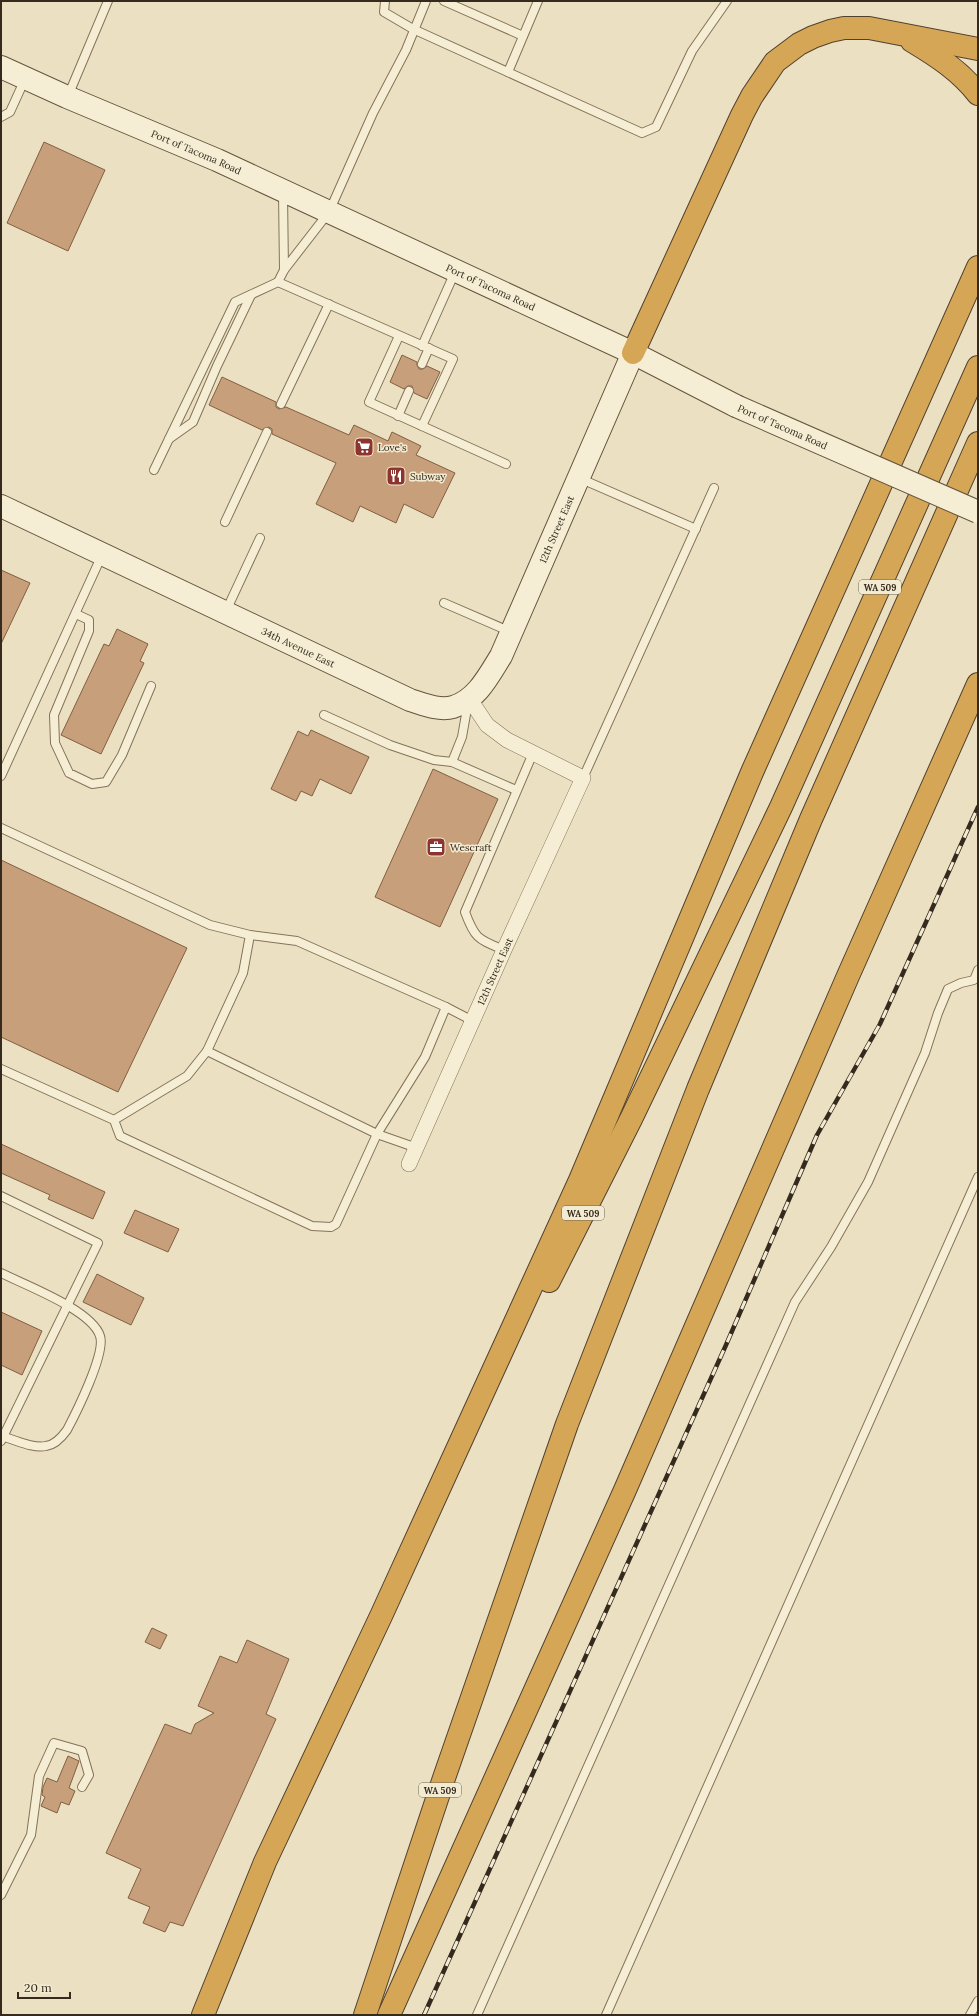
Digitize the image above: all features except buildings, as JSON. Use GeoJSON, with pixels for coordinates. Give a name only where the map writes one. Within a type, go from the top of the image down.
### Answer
{"type":"FeatureCollection","features":[{"type":"Feature","properties":{"kind":"highway"},"geometry":{"type":"LineString","coordinates":[[633,353],[742,115],[756,90],[775,62],[799,44],[812,37],[830,31],[857,28],[885,31],[978,49]]}},
{"type":"Feature","properties":{"kind":"highway"},"geometry":{"type":"LineString","coordinates":[[885,31],[912,41],[933,53],[958,72],[978,94]]}},
{"type":"Feature","properties":{"kind":"highway"},"geometry":{"type":"LineString","coordinates":[[381,1616],[580,1180],[753,770],[978,267]]}},
{"type":"Feature","properties":{"kind":"highway","name":"WA 509"},"geometry":{"type":"LineString","coordinates":[[204,2015],[265,1862],[381,1616],[631,1119],[781,807],[978,368]]}},
{"type":"Feature","properties":{"kind":"highway","name":"WA 509"},"geometry":{"type":"LineString","coordinates":[[365,2015],[444,1778],[567,1424],[707,1067],[811,819],[978,443]]}},
{"type":"Feature","properties":{"kind":"highway"},"geometry":{"type":"LineString","coordinates":[[389,2015],[622,1497],[845,983],[978,684]]}},
{"type":"Feature","properties":{"kind":"main road","name":"Port of Tacoma Road"},"geometry":{"type":"LineString","coordinates":[[1,67],[67,97],[217,160],[633,353],[736,406],[978,512]]}},
{"type":"Feature","properties":{"kind":"main road","name":"12th Street East"},"geometry":{"type":"LineString","coordinates":[[469,698],[483,684],[501,656],[633,353]]}},
{"type":"Feature","properties":{"kind":"main road","name":"34th Avenue East"},"geometry":{"type":"LineString","coordinates":[[1,506],[102,556],[225,612],[410,700],[434,707],[452,707],[469,698]]}},
{"type":"Feature","properties":{"kind":"street"},"geometry":{"type":"LineString","coordinates":[[469,698],[487,725],[507,740],[583,778]]}},
{"type":"Feature","properties":{"kind":"street","name":"12th Street East"},"geometry":{"type":"LineString","coordinates":[[409,1164],[504,950],[583,778]]}},
{"type":"Feature","properties":{"kind":"lane"},"geometry":{"type":"LineString","coordinates":[[67,97],[108,1]]}},
{"type":"Feature","properties":{"kind":"lane"},"geometry":{"type":"LineString","coordinates":[[385,1],[384,12],[414,29],[642,133],[656,127],[692,51],[727,1]]}},
{"type":"Feature","properties":{"kind":"lane"},"geometry":{"type":"LineString","coordinates":[[154,470],[235,302],[278,282],[284,270],[329,212],[373,113],[406,50],[426,1]]}},
{"type":"Feature","properties":{"kind":"lane"},"geometry":{"type":"LineString","coordinates":[[444,1],[523,36]]}},
{"type":"Feature","properties":{"kind":"lane"},"geometry":{"type":"LineString","coordinates":[[508,72],[538,1]]}},
{"type":"Feature","properties":{"kind":"lane"},"geometry":{"type":"LineString","coordinates":[[1,116],[10,112],[26,78]]}},
{"type":"Feature","properties":{"kind":"lane"},"geometry":{"type":"LineString","coordinates":[[283,191],[284,270]]}},
{"type":"Feature","properties":{"kind":"lane"},"geometry":{"type":"LineString","coordinates":[[422,364],[426,347],[456,271]]}},
{"type":"Feature","properties":{"kind":"lane"},"geometry":{"type":"LineString","coordinates":[[278,282],[453,359],[422,426]]}},
{"type":"Feature","properties":{"kind":"lane"},"geometry":{"type":"LineString","coordinates":[[169,439],[193,422],[217,366],[251,295]]}},
{"type":"Feature","properties":{"kind":"lane"},"geometry":{"type":"LineString","coordinates":[[281,404],[329,304]]}},
{"type":"Feature","properties":{"kind":"lane"},"geometry":{"type":"LineString","coordinates":[[399,336],[369,402],[506,464]]}},
{"type":"Feature","properties":{"kind":"lane"},"geometry":{"type":"LineString","coordinates":[[398,416],[409,391]]}},
{"type":"Feature","properties":{"kind":"lane"},"geometry":{"type":"LineString","coordinates":[[225,522],[267,432]]}},
{"type":"Feature","properties":{"kind":"lane"},"geometry":{"type":"LineString","coordinates":[[579,478],[696,529]]}},
{"type":"Feature","properties":{"kind":"lane"},"geometry":{"type":"LineString","coordinates":[[583,778],[714,488]]}},
{"type":"Feature","properties":{"kind":"lane"},"geometry":{"type":"LineString","coordinates":[[225,612],[260,538]]}},
{"type":"Feature","properties":{"kind":"lane"},"geometry":{"type":"LineString","coordinates":[[1,776],[102,556]]}},
{"type":"Feature","properties":{"kind":"lane"},"geometry":{"type":"LineString","coordinates":[[444,603],[512,632]]}},
{"type":"Feature","properties":{"kind":"lane"},"geometry":{"type":"LineString","coordinates":[[76,614],[89,620],[89,631],[54,715],[55,743],[69,773],[92,784],[106,782],[122,755],[151,686]]}},
{"type":"Feature","properties":{"kind":"lane"},"geometry":{"type":"LineString","coordinates":[[452,762],[462,737],[469,698]]}},
{"type":"Feature","properties":{"kind":"lane"},"geometry":{"type":"LineString","coordinates":[[324,715],[410,752],[434,760],[452,762],[516,790]]}},
{"type":"Feature","properties":{"kind":"lane"},"geometry":{"type":"LineString","coordinates":[[504,950],[480,940],[471,930],[464,912],[532,753]]}},
{"type":"Feature","properties":{"kind":"lane"},"geometry":{"type":"LineString","coordinates":[[1,828],[210,925],[250,934],[297,941],[446,1007],[473,1021]]}},
{"type":"Feature","properties":{"kind":"lane"},"geometry":{"type":"LineString","coordinates":[[114,1120],[187,1076],[207,1051],[244,973],[250,934]]}},
{"type":"Feature","properties":{"kind":"lane"},"geometry":{"type":"LineString","coordinates":[[477,2015],[795,1302],[831,1247],[868,1182],[925,1053],[938,1012],[948,989],[961,983],[974,980],[978,970]]}},
{"type":"Feature","properties":{"kind":"lane"},"geometry":{"type":"LineString","coordinates":[[1,1069],[114,1120],[120,1136],[312,1226],[331,1227],[336,1224],[377,1134],[425,1057],[446,1007]]}},
{"type":"Feature","properties":{"kind":"lane"},"geometry":{"type":"LineString","coordinates":[[207,1051],[377,1134],[416,1148]]}},
{"type":"Feature","properties":{"kind":"lane"},"geometry":{"type":"LineString","coordinates":[[606,2015],[978,1177]]}},
{"type":"Feature","properties":{"kind":"lane"},"geometry":{"type":"LineString","coordinates":[[1,1196],[98,1243],[69,1306],[3,1439],[29,1445],[46,1446],[58,1441],[66,1430],[97,1363],[100,1349],[100,1336],[90,1321],[69,1306],[1,1273]]}},
{"type":"Feature","properties":{"kind":"lane"},"geometry":{"type":"LineString","coordinates":[[1,1895],[31,1836],[39,1776],[54,1743],[82,1751],[89,1775],[82,1787]]}},
{"type":"Feature","properties":{"kind":"lane"},"geometry":{"type":"LineString","coordinates":[[970,2015],[978,2001]]}},
{"type":"Feature","properties":{"kind":"railway"},"geometry":{"type":"LineString","coordinates":[[424,2015],[726,1345],[817,1135],[880,1024],[978,807]]}},
{"type":"Feature","properties":{"kind":"place","name":"Love's"},"geometry":{"type":"Point","coordinates":[364,447]}},
{"type":"Feature","properties":{"kind":"place","name":"Subway"},"geometry":{"type":"Point","coordinates":[396,476]}},
{"type":"Feature","properties":{"kind":"place","name":"Wescraft"},"geometry":{"type":"Point","coordinates":[436,847]}}]}
